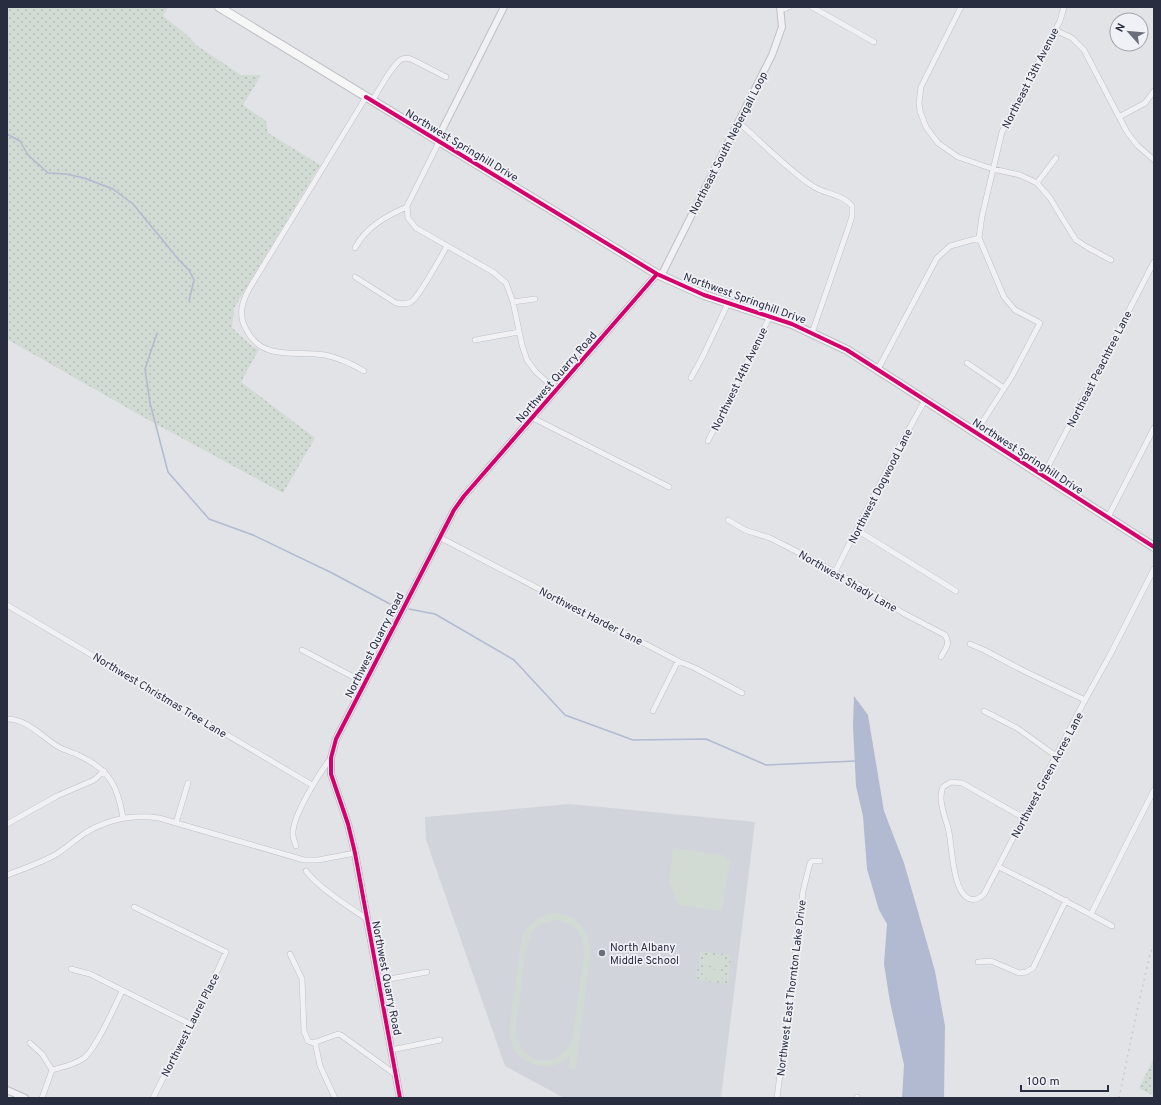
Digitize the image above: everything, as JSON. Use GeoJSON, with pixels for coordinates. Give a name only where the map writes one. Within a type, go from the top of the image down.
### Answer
{"type":"FeatureCollection","features":[{"type":"Feature","properties":{"kind":"main road","name":"Northwest Springhill Drive"},"geometry":{"type":"LineString","coordinates":[[219,7],[659,275],[704,295],[770,316],[812,333],[847,350],[1154,547]]}},
{"type":"Feature","properties":{"kind":"street"},"geometry":{"type":"LineString","coordinates":[[504,7],[407,207],[408,218],[411,224],[416,228],[500,277],[506,283],[513,302],[524,352],[530,366],[541,378],[556,390]]}},
{"type":"Feature","properties":{"kind":"street"},"geometry":{"type":"LineString","coordinates":[[780,9],[789,7]]}},
{"type":"Feature","properties":{"kind":"street"},"geometry":{"type":"LineString","coordinates":[[812,7],[874,42]]}},
{"type":"Feature","properties":{"kind":"street"},"geometry":{"type":"LineString","coordinates":[[961,7],[924,80],[919,96],[920,111],[926,127],[938,143],[958,157],[993,169],[1020,175],[1037,183],[1050,198],[1076,240],[1111,260]]}},
{"type":"Feature","properties":{"kind":"street","name":"Northeast 13th Avenue"},"geometry":{"type":"LineString","coordinates":[[979,238],[982,216],[1002,132],[1055,30],[1064,7]]}},
{"type":"Feature","properties":{"kind":"street","name":"Northeast South Nebergall Loop"},"geometry":{"type":"LineString","coordinates":[[659,275],[776,47],[782,27],[780,9]]}},
{"type":"Feature","properties":{"kind":"street"},"geometry":{"type":"LineString","coordinates":[[1055,30],[1072,38],[1084,50],[1119,117],[1132,138],[1154,160]]}},
{"type":"Feature","properties":{"kind":"street"},"geometry":{"type":"LineString","coordinates":[[364,371],[346,362],[326,356],[305,353],[284,353],[267,350],[253,340],[244,326],[241,310],[245,296],[296,213],[369,99],[396,63],[403,59],[410,59],[446,77]]}},
{"type":"Feature","properties":{"kind":"street"},"geometry":{"type":"LineString","coordinates":[[1119,117],[1145,103],[1154,91]]}},
{"type":"Feature","properties":{"kind":"street"},"geometry":{"type":"LineString","coordinates":[[738,122],[787,166],[812,186],[844,199],[852,206],[852,216],[849,226],[812,333]]}},
{"type":"Feature","properties":{"kind":"street"},"geometry":{"type":"LineString","coordinates":[[1037,183],[1056,158]]}},
{"type":"Feature","properties":{"kind":"street"},"geometry":{"type":"LineString","coordinates":[[355,248],[360,239],[371,228],[387,216],[407,207]]}},
{"type":"Feature","properties":{"kind":"street"},"geometry":{"type":"LineString","coordinates":[[878,369],[937,258],[950,246],[979,238],[1004,297],[1015,310],[1040,323],[1012,376],[976,432]]}},
{"type":"Feature","properties":{"kind":"street"},"geometry":{"type":"LineString","coordinates":[[355,277],[396,303],[407,304],[415,298],[446,246]]}},
{"type":"Feature","properties":{"kind":"street","name":"Northeast Peachtree Lane"},"geometry":{"type":"LineString","coordinates":[[1043,476],[1154,262]]}},
{"type":"Feature","properties":{"kind":"street","name":"Northwest Quarry Road"},"geometry":{"type":"LineString","coordinates":[[296,846],[292,834],[294,823],[312,785],[330,758],[336,739],[452,514],[464,496],[659,275]]}},
{"type":"Feature","properties":{"kind":"street"},"geometry":{"type":"LineString","coordinates":[[513,302],[535,299]]}},
{"type":"Feature","properties":{"kind":"street"},"geometry":{"type":"LineString","coordinates":[[691,378],[728,303]]}},
{"type":"Feature","properties":{"kind":"street","name":"Northwest 14th Avenue"},"geometry":{"type":"LineString","coordinates":[[708,441],[770,316]]}},
{"type":"Feature","properties":{"kind":"street"},"geometry":{"type":"LineString","coordinates":[[475,340],[519,332]]}},
{"type":"Feature","properties":{"kind":"street"},"geometry":{"type":"LineString","coordinates":[[967,363],[1004,388]]}},
{"type":"Feature","properties":{"kind":"street","name":"Northwest Dogwood Lane"},"geometry":{"type":"LineString","coordinates":[[835,572],[892,460],[925,400]]}},
{"type":"Feature","properties":{"kind":"street"},"geometry":{"type":"LineString","coordinates":[[532,418],[669,487]]}},
{"type":"Feature","properties":{"kind":"street"},"geometry":{"type":"LineString","coordinates":[[1108,517],[1154,428]]}},
{"type":"Feature","properties":{"kind":"street","name":"Northwest Shady Lane"},"geometry":{"type":"LineString","coordinates":[[728,520],[745,530],[770,538],[788,546],[903,613],[944,635],[948,641],[948,645],[941,657]]}},
{"type":"Feature","properties":{"kind":"street"},"geometry":{"type":"LineString","coordinates":[[857,530],[956,591]]}},
{"type":"Feature","properties":{"kind":"street","name":"Northwest Harder Lane"},"geometry":{"type":"LineString","coordinates":[[439,537],[742,693]]}},
{"type":"Feature","properties":{"kind":"street","name":"Northwest Green Acres Lane"},"geometry":{"type":"LineString","coordinates":[[1024,818],[962,784],[951,782],[943,787],[941,790],[942,800],[949,831],[956,879],[963,894],[974,900],[981,898],[999,867],[1154,569]]}},
{"type":"Feature","properties":{"kind":"street","name":"Northwest Christmas Tree Lane"},"geometry":{"type":"LineString","coordinates":[[7,605],[312,785]]}},
{"type":"Feature","properties":{"kind":"street"},"geometry":{"type":"LineString","coordinates":[[970,644],[1085,700]]}},
{"type":"Feature","properties":{"kind":"street"},"geometry":{"type":"LineString","coordinates":[[302,650],[365,684]]}},
{"type":"Feature","properties":{"kind":"street"},"geometry":{"type":"LineString","coordinates":[[653,711],[678,661]]}},
{"type":"Feature","properties":{"kind":"street"},"geometry":{"type":"LineString","coordinates":[[984,711],[1017,728],[1056,756]]}},
{"type":"Feature","properties":{"kind":"street"},"geometry":{"type":"LineString","coordinates":[[7,719],[21,722],[43,735],[57,746],[84,757],[104,771],[117,790],[123,818]]}},
{"type":"Feature","properties":{"kind":"street","name":"Northwest Quarry Road"},"geometry":{"type":"LineString","coordinates":[[330,758],[332,780],[355,853],[400,1098]]}},
{"type":"Feature","properties":{"kind":"street"},"geometry":{"type":"LineString","coordinates":[[7,824],[53,799],[94,780],[104,771]]}},
{"type":"Feature","properties":{"kind":"street"},"geometry":{"type":"LineString","coordinates":[[176,823],[188,783]]}},
{"type":"Feature","properties":{"kind":"street"},"geometry":{"type":"LineString","coordinates":[[1091,914],[1154,790]]}},
{"type":"Feature","properties":{"kind":"street"},"geometry":{"type":"LineString","coordinates":[[7,875],[55,855],[102,824],[123,818],[152,817],[304,860],[318,860],[355,853]]}},
{"type":"Feature","properties":{"kind":"street","name":"Northwest East Thornton Lake Drive"},"geometry":{"type":"LineString","coordinates":[[777,1098],[805,878],[810,863],[812,861],[820,861]]}},
{"type":"Feature","properties":{"kind":"street"},"geometry":{"type":"LineString","coordinates":[[999,867],[1066,900],[1112,926]]}},
{"type":"Feature","properties":{"kind":"street"},"geometry":{"type":"LineString","coordinates":[[306,871],[341,901],[367,919]]}},
{"type":"Feature","properties":{"kind":"street"},"geometry":{"type":"LineString","coordinates":[[978,962],[991,961],[1019,973],[1024,973],[1030,970],[1066,900]]}},
{"type":"Feature","properties":{"kind":"street","name":"Northwest Laurel Place"},"geometry":{"type":"LineString","coordinates":[[134,907],[226,952],[153,1098]]}},
{"type":"Feature","properties":{"kind":"street"},"geometry":{"type":"LineString","coordinates":[[290,954],[302,979],[304,1031],[308,1041],[312,1043],[338,1034],[341,1035],[396,1075]]}},
{"type":"Feature","properties":{"kind":"street"},"geometry":{"type":"LineString","coordinates":[[71,969],[90,974],[190,1024]]}},
{"type":"Feature","properties":{"kind":"street"},"geometry":{"type":"LineString","coordinates":[[379,981],[427,972]]}},
{"type":"Feature","properties":{"kind":"street"},"geometry":{"type":"LineString","coordinates":[[52,1070],[70,1065],[85,1058],[96,1042],[122,991]]}},
{"type":"Feature","properties":{"kind":"street"},"geometry":{"type":"LineString","coordinates":[[392,1050],[440,1040]]}},
{"type":"Feature","properties":{"kind":"street"},"geometry":{"type":"LineString","coordinates":[[315,1042],[320,1066],[335,1098]]}},
{"type":"Feature","properties":{"kind":"street"},"geometry":{"type":"LineString","coordinates":[[30,1044],[42,1054],[52,1070]]}},
{"type":"Feature","properties":{"kind":"street"},"geometry":{"type":"LineString","coordinates":[[43,1097],[52,1070]]}},
{"type":"Feature","properties":{"kind":"street"},"geometry":{"type":"LineString","coordinates":[[7,1090],[25,1098]]}},
{"type":"Feature","properties":{"kind":"shaded area"},"geometry":{"type":"Polygon","coordinates":[[[7,7],[168,7],[163,16],[187,35],[196,45],[241,75],[261,75],[243,105],[266,121],[268,133],[320,165],[234,308],[232,328],[253,347],[259,349],[241,382],[315,438],[283,493],[154,423],[7,339],[7,7]]]}},
{"type":"Feature","properties":{"kind":"shaded area","name":"North Albany Middle School"},"geometry":{"type":"Polygon","coordinates":[[[570,804],[755,822],[721,1098],[564,1098],[505,1066],[426,840],[425,817],[570,804]]]}},
{"type":"Feature","properties":{"kind":"shaded area"},"geometry":{"type":"Polygon","coordinates":[[[673,848],[724,855],[730,862],[722,911],[678,905],[669,881],[673,848]]]}},
{"type":"Feature","properties":{"kind":"shaded area"},"geometry":{"type":"Polygon","coordinates":[[[553,913],[570,917],[581,926],[588,939],[590,956],[576,1070],[569,1068],[570,1055],[554,1065],[534,1065],[523,1059],[518,1054],[511,1042],[509,1030],[522,936],[528,927],[553,913]],[[559,920],[541,924],[533,931],[526,948],[516,1034],[519,1043],[530,1056],[544,1061],[561,1055],[572,1040],[584,948],[579,932],[566,922],[559,920]]]}},
{"type":"Feature","properties":{"kind":"shaded area"},"geometry":{"type":"Polygon","coordinates":[[[700,951],[731,955],[728,984],[696,980],[700,951]]]}},
{"type":"Feature","properties":{"kind":"shaded area"},"geometry":{"type":"Polygon","coordinates":[[[705,956],[725,958],[724,968],[704,965],[705,956]]]}},
{"type":"Feature","properties":{"kind":"shaded area"},"geometry":{"type":"Polygon","coordinates":[[[703,968],[724,971],[722,981],[702,978],[703,968]]]}},
{"type":"Feature","properties":{"kind":"shaded area"},"geometry":{"type":"Polygon","coordinates":[[[1154,1058],[1154,1096],[1139,1088],[1154,1058]]]}},
{"type":"Feature","properties":{"kind":"water"},"geometry":{"type":"Polygon","coordinates":[[[854,696],[868,715],[884,811],[904,863],[935,971],[945,1026],[944,1098],[902,1098],[904,1065],[890,1002],[884,964],[887,924],[879,910],[867,869],[863,816],[856,786],[853,726],[854,696]]]}},
{"type":"Feature","properties":{"kind":"waterway"},"geometry":{"type":"LineString","coordinates":[[7,134],[20,141],[28,155],[48,173],[66,174],[84,178],[113,189],[133,204],[189,270],[194,280],[189,301]]}},
{"type":"Feature","properties":{"kind":"waterway"},"geometry":{"type":"LineString","coordinates":[[157,333],[145,369],[150,403],[168,472],[209,519],[253,535],[332,573],[390,604],[398,606]]}},
{"type":"Feature","properties":{"kind":"waterway"},"geometry":{"type":"LineString","coordinates":[[409,609],[435,614],[514,660],[565,715],[633,740],[706,739],[766,765],[855,761]]}},
{"type":"Feature","properties":{"kind":"railway"},"geometry":{"type":"LineString","coordinates":[[1119,1098],[1135,1020],[1150,954],[1154,944]]}},
{"type":"Feature","properties":{"kind":"cycle path"},"geometry":{"type":"LineString","coordinates":[[366,97],[657,274],[704,295],[792,324],[847,350],[1154,547]]}},
{"type":"Feature","properties":{"kind":"cycle path"},"geometry":{"type":"LineString","coordinates":[[400,1098],[355,853],[348,824],[331,774],[331,758],[336,739],[454,510],[464,496],[657,274]]}},
{"type":"Feature","properties":{"kind":"place","name":"North Albany Middle School"},"geometry":{"type":"Point","coordinates":[602,953]}}]}
